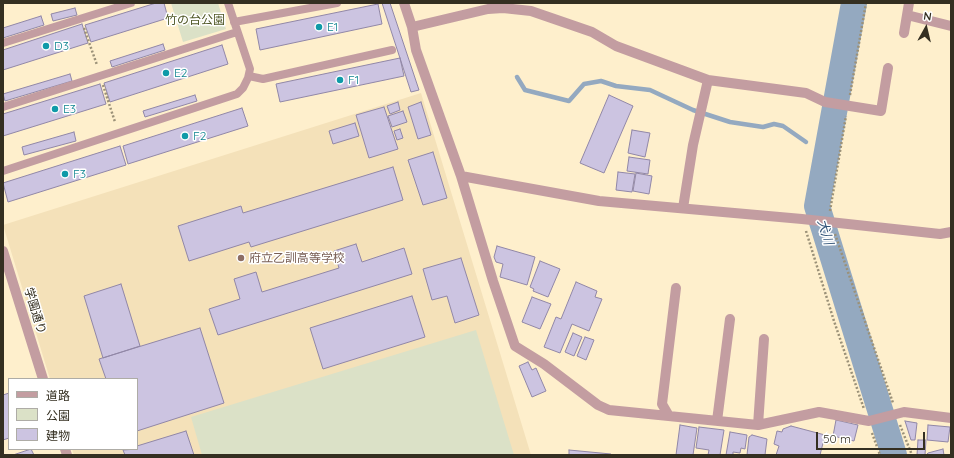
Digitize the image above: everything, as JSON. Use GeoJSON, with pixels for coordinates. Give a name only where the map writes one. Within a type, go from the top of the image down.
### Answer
{"type":"FeatureCollection","features":[{"type":"Feature","properties":{"kind":"street"},"geometry":{"type":"LineString","coordinates":[[404,3],[412,27],[416,50],[461,176],[493,281],[515,346],[544,364],[601,407],[610,410],[758,426],[819,412],[871,421],[892,414],[904,412],[951,418]]}},
{"type":"Feature","properties":{"kind":"street"},"geometry":{"type":"LineString","coordinates":[[904,33],[909,3]]}},
{"type":"Feature","properties":{"kind":"street"},"geometry":{"type":"LineString","coordinates":[[412,27],[488,9],[503,8],[531,10],[592,32],[616,46],[708,80],[806,93],[825,102],[881,111],[888,68]]}},
{"type":"Feature","properties":{"kind":"street"},"geometry":{"type":"LineString","coordinates":[[907,14],[951,26]]}},
{"type":"Feature","properties":{"kind":"street"},"geometry":{"type":"LineString","coordinates":[[683,208],[693,145],[708,80]]}},
{"type":"Feature","properties":{"kind":"street"},"geometry":{"type":"LineString","coordinates":[[461,176],[599,201],[806,219],[940,234],[951,232]]}},
{"type":"Feature","properties":{"kind":"street","name":"学園通り"},"geometry":{"type":"LineString","coordinates":[[3,251],[43,378]]}},
{"type":"Feature","properties":{"kind":"street"},"geometry":{"type":"LineString","coordinates":[[669,416],[662,404],[676,288]]}},
{"type":"Feature","properties":{"kind":"street"},"geometry":{"type":"LineString","coordinates":[[717,421],[730,319]]}},
{"type":"Feature","properties":{"kind":"street"},"geometry":{"type":"LineString","coordinates":[[758,426],[764,339]]}},
{"type":"Feature","properties":{"kind":"lane"},"geometry":{"type":"LineString","coordinates":[[3,43],[131,3]]}},
{"type":"Feature","properties":{"kind":"lane"},"geometry":{"type":"LineString","coordinates":[[3,171],[237,94],[243,88],[250,69],[228,3]]}},
{"type":"Feature","properties":{"kind":"lane"},"geometry":{"type":"LineString","coordinates":[[234,22],[337,3]]}},
{"type":"Feature","properties":{"kind":"lane"},"geometry":{"type":"LineString","coordinates":[[3,106],[237,32]]}},
{"type":"Feature","properties":{"kind":"lane"},"geometry":{"type":"LineString","coordinates":[[248,76],[263,79],[392,50]]}},
{"type":"Feature","properties":{"kind":"path"},"geometry":{"type":"LineString","coordinates":[[806,219],[834,321],[871,421],[880,455]]}},
{"type":"Feature","properties":{"kind":"shaded area","name":"府立乙訓高等学校"},"geometry":{"type":"Polygon","coordinates":[[[421,93],[531,455],[74,455],[72,450],[138,450],[138,378],[50,378],[3,225],[421,93]]]}},
{"type":"Feature","properties":{"kind":"green space","name":"竹の台公園"},"geometry":{"type":"Polygon","coordinates":[[[171,3],[218,3],[226,29],[183,42],[171,3]]]}},
{"type":"Feature","properties":{"kind":"green space"},"geometry":{"type":"Polygon","coordinates":[[[476,330],[514,455],[202,455],[191,417],[476,330]]]}},
{"type":"Feature","properties":{"kind":"building"},"geometry":{"type":"Polygon","coordinates":[[[156,3],[164,3],[168,18],[91,42],[85,25],[156,3]]]}},
{"type":"Feature","properties":{"kind":"building"},"geometry":{"type":"Polygon","coordinates":[[[382,3],[390,3],[419,90],[411,92],[382,3]]]}},
{"type":"Feature","properties":{"kind":"building","name":"E1"},"geometry":{"type":"Polygon","coordinates":[[[378,4],[382,24],[260,50],[256,29],[378,4]]]}},
{"type":"Feature","properties":{"kind":"building"},"geometry":{"type":"Polygon","coordinates":[[[75,8],[77,15],[53,21],[51,14],[75,8]]]}},
{"type":"Feature","properties":{"kind":"building"},"geometry":{"type":"Polygon","coordinates":[[[41,16],[44,25],[3,38],[3,28],[41,16]]]}},
{"type":"Feature","properties":{"kind":"building","name":"D3"},"geometry":{"type":"Polygon","coordinates":[[[82,24],[88,43],[3,70],[3,50],[82,24]]]}},
{"type":"Feature","properties":{"kind":"building"},"geometry":{"type":"Polygon","coordinates":[[[163,44],[165,50],[112,67],[110,61],[163,44]]]}},
{"type":"Feature","properties":{"kind":"building","name":"E2"},"geometry":{"type":"Polygon","coordinates":[[[222,45],[228,64],[110,102],[104,83],[222,45]]]}},
{"type":"Feature","properties":{"kind":"building","name":"F1"},"geometry":{"type":"Polygon","coordinates":[[[400,58],[404,76],[280,102],[276,84],[400,58]]]}},
{"type":"Feature","properties":{"kind":"building"},"geometry":{"type":"Polygon","coordinates":[[[70,74],[72,81],[5,101],[3,94],[70,74]]]}},
{"type":"Feature","properties":{"kind":"building","name":"E3"},"geometry":{"type":"Polygon","coordinates":[[[100,84],[106,104],[3,136],[3,114],[100,84]]]}},
{"type":"Feature","properties":{"kind":"building"},"geometry":{"type":"Polygon","coordinates":[[[195,95],[197,101],[145,117],[143,111],[195,95]]]}},
{"type":"Feature","properties":{"kind":"building"},"geometry":{"type":"Polygon","coordinates":[[[609,95],[633,106],[604,173],[580,163],[609,95]]]}},
{"type":"Feature","properties":{"kind":"building"},"geometry":{"type":"Polygon","coordinates":[[[398,102],[400,110],[390,114],[387,106],[398,102]]]}},
{"type":"Feature","properties":{"kind":"building"},"geometry":{"type":"Polygon","coordinates":[[[421,102],[431,135],[418,139],[408,107],[421,102]]]}},
{"type":"Feature","properties":{"kind":"building"},"geometry":{"type":"Polygon","coordinates":[[[384,107],[398,149],[369,158],[356,115],[384,107]]]}},
{"type":"Feature","properties":{"kind":"building","name":"F2"},"geometry":{"type":"Polygon","coordinates":[[[242,108],[248,126],[128,164],[123,146],[242,108]]]}},
{"type":"Feature","properties":{"kind":"building"},"geometry":{"type":"Polygon","coordinates":[[[403,111],[407,122],[392,127],[388,116],[403,111]]]}},
{"type":"Feature","properties":{"kind":"building"},"geometry":{"type":"Polygon","coordinates":[[[355,123],[359,136],[333,144],[329,131],[355,123]]]}},
{"type":"Feature","properties":{"kind":"building"},"geometry":{"type":"Polygon","coordinates":[[[400,129],[403,138],[397,140],[394,131],[400,129]]]}},
{"type":"Feature","properties":{"kind":"building"},"geometry":{"type":"Polygon","coordinates":[[[632,130],[650,133],[645,157],[628,153],[632,130]]]}},
{"type":"Feature","properties":{"kind":"building"},"geometry":{"type":"Polygon","coordinates":[[[74,132],[76,141],[24,155],[22,147],[74,132]]]}},
{"type":"Feature","properties":{"kind":"building","name":"F3"},"geometry":{"type":"Polygon","coordinates":[[[120,146],[126,165],[8,202],[3,183],[120,146]]]}},
{"type":"Feature","properties":{"kind":"building"},"geometry":{"type":"Polygon","coordinates":[[[433,152],[447,198],[423,205],[408,160],[433,152]]]}},
{"type":"Feature","properties":{"kind":"building"},"geometry":{"type":"Polygon","coordinates":[[[629,157],[650,160],[648,174],[627,171],[629,157]]]}},
{"type":"Feature","properties":{"kind":"building"},"geometry":{"type":"Polygon","coordinates":[[[393,167],[403,200],[251,247],[249,242],[189,261],[178,226],[241,206],[243,213],[393,167]]]}},
{"type":"Feature","properties":{"kind":"building"},"geometry":{"type":"Polygon","coordinates":[[[618,172],[635,174],[632,192],[616,190],[618,172]]]}},
{"type":"Feature","properties":{"kind":"building"},"geometry":{"type":"Polygon","coordinates":[[[636,173],[652,176],[649,194],[633,191],[636,173]]]}},
{"type":"Feature","properties":{"kind":"building"},"geometry":{"type":"Polygon","coordinates":[[[356,244],[362,262],[404,248],[412,274],[218,335],[209,309],[240,299],[234,279],[256,272],[262,292],[339,268],[334,251],[356,244]]]}},
{"type":"Feature","properties":{"kind":"building"},"geometry":{"type":"Polygon","coordinates":[[[497,246],[535,257],[527,285],[500,277],[503,264],[496,262],[494,257],[497,246]]]}},
{"type":"Feature","properties":{"kind":"building"},"geometry":{"type":"Polygon","coordinates":[[[461,258],[479,315],[455,323],[447,296],[432,300],[423,269],[461,258]]]}},
{"type":"Feature","properties":{"kind":"building"},"geometry":{"type":"Polygon","coordinates":[[[540,261],[560,269],[548,297],[533,291],[534,289],[530,287],[540,261]]]}},
{"type":"Feature","properties":{"kind":"building"},"geometry":{"type":"Polygon","coordinates":[[[576,282],[597,291],[595,297],[602,299],[589,331],[572,324],[560,353],[544,347],[556,317],[561,319],[576,282]]]}},
{"type":"Feature","properties":{"kind":"building"},"geometry":{"type":"Polygon","coordinates":[[[121,284],[140,346],[103,358],[84,296],[121,284]]]}},
{"type":"Feature","properties":{"kind":"building"},"geometry":{"type":"Polygon","coordinates":[[[412,296],[425,337],[323,369],[310,328],[412,296]]]}},
{"type":"Feature","properties":{"kind":"building"},"geometry":{"type":"Polygon","coordinates":[[[532,297],[551,304],[540,329],[522,322],[532,297]]]}},
{"type":"Feature","properties":{"kind":"building"},"geometry":{"type":"Polygon","coordinates":[[[200,328],[224,403],[138,431],[138,378],[106,378],[99,359],[200,328]]]}},
{"type":"Feature","properties":{"kind":"building"},"geometry":{"type":"Polygon","coordinates":[[[573,333],[582,337],[574,356],[565,352],[573,333]]]}},
{"type":"Feature","properties":{"kind":"building"},"geometry":{"type":"Polygon","coordinates":[[[585,337],[594,340],[586,360],[577,356],[585,337]]]}},
{"type":"Feature","properties":{"kind":"building"},"geometry":{"type":"Polygon","coordinates":[[[528,362],[532,370],[536,368],[546,391],[532,397],[519,366],[528,362]]]}},
{"type":"Feature","properties":{"kind":"building"},"geometry":{"type":"Polygon","coordinates":[[[8,393],[8,438],[3,440],[3,395],[8,393]]]}},
{"type":"Feature","properties":{"kind":"building"},"geometry":{"type":"Polygon","coordinates":[[[836,420],[858,425],[854,441],[833,436],[836,420]]]}},
{"type":"Feature","properties":{"kind":"building"},"geometry":{"type":"Polygon","coordinates":[[[905,421],[917,423],[915,440],[911,440],[905,421]]]}},
{"type":"Feature","properties":{"kind":"building"},"geometry":{"type":"Polygon","coordinates":[[[680,425],[697,428],[693,455],[676,455],[680,425]]]}},
{"type":"Feature","properties":{"kind":"building"},"geometry":{"type":"Polygon","coordinates":[[[928,425],[950,427],[948,442],[927,440],[928,425]]]}},
{"type":"Feature","properties":{"kind":"building"},"geometry":{"type":"Polygon","coordinates":[[[791,426],[825,435],[820,455],[776,455],[779,446],[774,444],[777,431],[782,432],[783,429],[791,426]]]}},
{"type":"Feature","properties":{"kind":"building"},"geometry":{"type":"Polygon","coordinates":[[[699,427],[724,430],[720,455],[708,455],[709,450],[696,448],[699,427]]]}},
{"type":"Feature","properties":{"kind":"building"},"geometry":{"type":"Polygon","coordinates":[[[186,431],[194,455],[125,455],[123,450],[138,450],[138,446],[186,431]]]}},
{"type":"Feature","properties":{"kind":"building"},"geometry":{"type":"Polygon","coordinates":[[[730,432],[747,435],[745,449],[741,448],[740,453],[733,452],[733,455],[726,455],[730,432]]]}},
{"type":"Feature","properties":{"kind":"building"},"geometry":{"type":"Polygon","coordinates":[[[752,435],[767,439],[765,455],[747,455],[749,437],[752,435]]]}},
{"type":"Feature","properties":{"kind":"building"},"geometry":{"type":"Polygon","coordinates":[[[918,440],[926,440],[925,455],[917,455],[918,440]]]}},
{"type":"Feature","properties":{"kind":"building"},"geometry":{"type":"Polygon","coordinates":[[[943,449],[944,455],[926,455],[928,453],[943,449]]]}},
{"type":"Feature","properties":{"kind":"building"},"geometry":{"type":"Polygon","coordinates":[[[32,450],[34,455],[13,455],[32,450]]]}},
{"type":"Feature","properties":{"kind":"building"},"geometry":{"type":"Polygon","coordinates":[[[569,450],[611,454],[611,455],[569,455],[569,450]]]}},
{"type":"Feature","properties":{"kind":"waterway","name":"犬川"},"geometry":{"type":"LineString","coordinates":[[854,3],[817,206],[894,455]]}},
{"type":"Feature","properties":{"kind":"waterway"},"geometry":{"type":"LineString","coordinates":[[517,77],[525,90],[569,101],[584,84],[601,81],[616,86],[650,90],[693,110],[730,122],[763,127],[774,124],[783,126],[806,142]]}},
{"type":"Feature","properties":{"kind":"place","name":"E1"},"geometry":{"type":"Point","coordinates":[319,27]}},
{"type":"Feature","properties":{"kind":"place","name":"D3"},"geometry":{"type":"Point","coordinates":[46,46]}},
{"type":"Feature","properties":{"kind":"place","name":"E2"},"geometry":{"type":"Point","coordinates":[166,73]}},
{"type":"Feature","properties":{"kind":"place","name":"F1"},"geometry":{"type":"Point","coordinates":[340,80]}},
{"type":"Feature","properties":{"kind":"place","name":"E3"},"geometry":{"type":"Point","coordinates":[55,109]}},
{"type":"Feature","properties":{"kind":"place","name":"F2"},"geometry":{"type":"Point","coordinates":[185,136]}},
{"type":"Feature","properties":{"kind":"place","name":"F3"},"geometry":{"type":"Point","coordinates":[65,174]}},
{"type":"Feature","properties":{"kind":"place","name":"府立乙訓高等学校"},"geometry":{"type":"Point","coordinates":[241,258]}}]}
